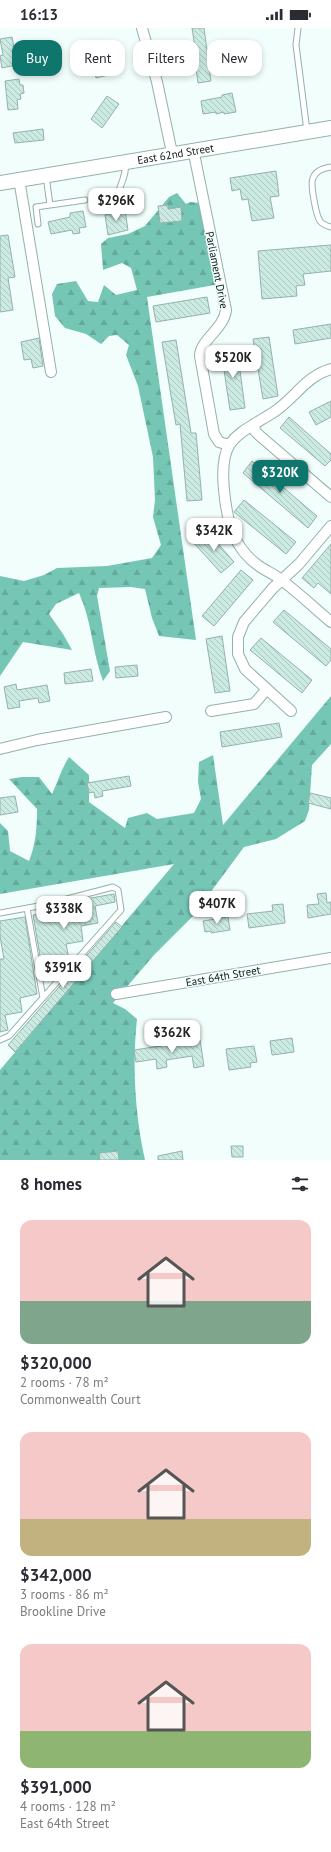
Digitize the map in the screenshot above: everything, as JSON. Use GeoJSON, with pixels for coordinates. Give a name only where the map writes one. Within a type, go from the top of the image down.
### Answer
{"type":"FeatureCollection","features":[{"type":"Feature","properties":{"kind":"street"},"geometry":{"type":"LineString","coordinates":[[142,28],[161,98],[172,153]]}},
{"type":"Feature","properties":{"kind":"street","name":"East 62nd Street"},"geometry":{"type":"LineString","coordinates":[[0,183],[172,153],[331,128]]}},
{"type":"Feature","properties":{"kind":"street","name":"Parliament Drive"},"geometry":{"type":"LineString","coordinates":[[193,150],[226,310],[222,323],[202,348],[200,356],[214,434],[219,442],[229,445]]}},
{"type":"Feature","properties":{"kind":"street"},"geometry":{"type":"LineString","coordinates":[[19,179],[51,372]]}},
{"type":"Feature","properties":{"kind":"street"},"geometry":{"type":"LineString","coordinates":[[331,369],[311,378],[290,400],[242,432],[229,445],[223,459],[222,470],[226,513],[232,535],[242,550],[254,562],[281,579],[331,622]]}},
{"type":"Feature","properties":{"kind":"street"},"geometry":{"type":"LineString","coordinates":[[254,424],[255,431],[260,436],[331,497]]}},
{"type":"Feature","properties":{"kind":"street"},"geometry":{"type":"LineString","coordinates":[[291,711],[250,675],[242,665],[238,654],[237,642],[244,622],[281,579],[299,564],[331,526]]}},
{"type":"Feature","properties":{"kind":"street"},"geometry":{"type":"LineString","coordinates":[[211,711],[254,704],[267,689]]}},
{"type":"Feature","properties":{"kind":"street"},"geometry":{"type":"LineString","coordinates":[[0,749],[37,740],[166,717]]}},
{"type":"Feature","properties":{"kind":"street","name":"East 64th Street"},"geometry":{"type":"LineString","coordinates":[[116,994],[331,958]]}},
{"type":"Feature","properties":{"kind":"lane"},"geometry":{"type":"LineString","coordinates":[[298,28],[296,45],[307,132]]}},
{"type":"Feature","properties":{"kind":"lane"},"geometry":{"type":"LineString","coordinates":[[116,208],[116,196],[125,170],[124,162]]}},
{"type":"Feature","properties":{"kind":"lane"},"geometry":{"type":"LineString","coordinates":[[331,167],[317,172],[312,178],[312,186],[318,216],[321,222],[326,226],[331,227]]}},
{"type":"Feature","properties":{"kind":"lane"},"geometry":{"type":"LineString","coordinates":[[46,175],[50,205]]}},
{"type":"Feature","properties":{"kind":"lane"},"geometry":{"type":"LineString","coordinates":[[38,224],[36,208],[85,200]]}},
{"type":"Feature","properties":{"kind":"lane"},"geometry":{"type":"LineString","coordinates":[[0,912],[27,908],[113,887],[118,890],[121,910],[9,1036],[0,1040]]}},
{"type":"Feature","properties":{"kind":"lane"},"geometry":{"type":"LineString","coordinates":[[27,908],[44,998]]}},
{"type":"Feature","properties":{"kind":"green space"},"geometry":{"type":"Polygon","coordinates":[[[177,193],[186,204],[190,202],[209,204],[226,283],[147,297],[196,640],[159,636],[152,618],[145,589],[131,587],[99,588],[97,596],[110,671],[103,681],[96,659],[87,614],[79,593],[56,604],[49,614],[72,650],[23,642],[0,676],[0,576],[24,581],[44,575],[57,568],[107,566],[152,558],[161,545],[153,517],[155,500],[153,457],[138,386],[126,355],[129,345],[117,335],[109,336],[101,344],[86,334],[65,328],[55,316],[52,294],[57,284],[76,281],[88,301],[98,302],[104,285],[116,295],[137,290],[131,268],[122,263],[103,270],[101,244],[108,238],[128,234],[145,226],[169,197],[177,193]]]}},
{"type":"Feature","properties":{"kind":"green space"},"geometry":{"type":"Polygon","coordinates":[[[331,696],[331,744],[312,765],[309,810],[305,821],[276,839],[244,847],[193,916],[154,955],[113,1003],[125,1009],[137,1019],[135,1036],[135,1090],[145,1160],[0,1160],[0,1070],[174,864],[0,894],[0,823],[8,831],[10,851],[29,861],[35,842],[37,809],[9,779],[39,777],[52,794],[69,757],[89,775],[89,802],[125,828],[128,818],[147,813],[157,819],[194,813],[201,799],[198,782],[199,762],[213,755],[223,825],[331,696]]]}},
{"type":"Feature","properties":{"kind":"building"},"geometry":{"type":"Polygon","coordinates":[[[192,28],[204,28],[207,51],[207,76],[210,76],[211,81],[198,83],[199,40],[194,40],[192,28]]]}},
{"type":"Feature","properties":{"kind":"building"},"geometry":{"type":"Polygon","coordinates":[[[12,37],[12,66],[2,68],[0,56],[3,55],[0,39],[12,37]]]}},
{"type":"Feature","properties":{"kind":"building"},"geometry":{"type":"Polygon","coordinates":[[[19,79],[20,85],[23,85],[24,93],[20,94],[21,99],[17,100],[18,109],[8,110],[5,81],[19,79]]]}},
{"type":"Feature","properties":{"kind":"building"},"geometry":{"type":"Polygon","coordinates":[[[232,93],[236,112],[224,114],[224,112],[216,114],[216,112],[203,114],[201,101],[222,97],[222,95],[232,93]]]}},
{"type":"Feature","properties":{"kind":"building"},"geometry":{"type":"Polygon","coordinates":[[[107,96],[119,104],[102,128],[91,119],[107,96]]]}},
{"type":"Feature","properties":{"kind":"building"},"geometry":{"type":"Polygon","coordinates":[[[43,129],[44,140],[15,143],[13,133],[43,129]]]}},
{"type":"Feature","properties":{"kind":"building"},"geometry":{"type":"Polygon","coordinates":[[[276,171],[279,196],[270,197],[274,218],[252,221],[248,199],[242,200],[240,189],[232,191],[230,178],[276,171]]]}},
{"type":"Feature","properties":{"kind":"building"},"geometry":{"type":"Polygon","coordinates":[[[168,205],[168,209],[181,207],[182,221],[160,223],[158,206],[168,205]]]}},
{"type":"Feature","properties":{"kind":"building"},"geometry":{"type":"Polygon","coordinates":[[[125,210],[128,230],[108,235],[105,215],[125,210]]]}},
{"type":"Feature","properties":{"kind":"building"},"geometry":{"type":"Polygon","coordinates":[[[83,211],[86,227],[79,228],[80,233],[73,234],[72,230],[51,234],[48,222],[70,217],[70,213],[83,211]]]}},
{"type":"Feature","properties":{"kind":"building"},"geometry":{"type":"Polygon","coordinates":[[[8,235],[15,277],[8,278],[13,310],[0,312],[0,236],[8,235]]]}},
{"type":"Feature","properties":{"kind":"building"},"geometry":{"type":"Polygon","coordinates":[[[331,245],[331,271],[303,274],[305,285],[296,286],[297,296],[262,299],[258,251],[331,245]]]}},
{"type":"Feature","properties":{"kind":"building"},"geometry":{"type":"Polygon","coordinates":[[[207,297],[210,313],[156,322],[153,306],[207,297]]]}},
{"type":"Feature","properties":{"kind":"building"},"geometry":{"type":"Polygon","coordinates":[[[331,324],[331,338],[295,344],[293,330],[331,324]]]}},
{"type":"Feature","properties":{"kind":"building"},"geometry":{"type":"Polygon","coordinates":[[[269,337],[278,396],[263,399],[253,339],[269,337]]]}},
{"type":"Feature","properties":{"kind":"building"},"geometry":{"type":"Polygon","coordinates":[[[39,338],[43,366],[33,368],[31,359],[24,360],[21,342],[39,338]]]}},
{"type":"Feature","properties":{"kind":"building"},"geometry":{"type":"Polygon","coordinates":[[[176,340],[191,433],[196,433],[202,500],[187,501],[180,424],[176,425],[162,342],[176,340]]]}},
{"type":"Feature","properties":{"kind":"building"},"geometry":{"type":"Polygon","coordinates":[[[237,348],[245,408],[230,410],[221,350],[237,348]]]}},
{"type":"Feature","properties":{"kind":"building"},"geometry":{"type":"Polygon","coordinates":[[[331,401],[331,417],[316,425],[309,412],[331,401]]]}},
{"type":"Feature","properties":{"kind":"building"},"geometry":{"type":"Polygon","coordinates":[[[289,417],[331,454],[331,460],[325,466],[280,428],[289,417]]]}},
{"type":"Feature","properties":{"kind":"building"},"geometry":{"type":"Polygon","coordinates":[[[252,461],[317,516],[308,528],[243,473],[252,461]]]}},
{"type":"Feature","properties":{"kind":"building"},"geometry":{"type":"Polygon","coordinates":[[[244,500],[296,542],[286,554],[234,512],[244,500]]]}},
{"type":"Feature","properties":{"kind":"building"},"geometry":{"type":"Polygon","coordinates":[[[207,531],[234,562],[221,573],[193,542],[207,531]]]}},
{"type":"Feature","properties":{"kind":"building"},"geometry":{"type":"Polygon","coordinates":[[[331,544],[331,594],[318,583],[314,588],[302,578],[331,544]]]}},
{"type":"Feature","properties":{"kind":"building"},"geometry":{"type":"Polygon","coordinates":[[[241,570],[253,580],[214,626],[202,616],[241,570]]]}},
{"type":"Feature","properties":{"kind":"building"},"geometry":{"type":"Polygon","coordinates":[[[284,610],[331,649],[331,660],[326,666],[273,622],[284,610]]]}},
{"type":"Feature","properties":{"kind":"building"},"geometry":{"type":"Polygon","coordinates":[[[222,636],[230,691],[215,693],[206,639],[222,636]]]}},
{"type":"Feature","properties":{"kind":"building"},"geometry":{"type":"Polygon","coordinates":[[[261,638],[312,680],[302,693],[250,650],[261,638]]]}},
{"type":"Feature","properties":{"kind":"building"},"geometry":{"type":"Polygon","coordinates":[[[137,665],[138,676],[116,678],[115,667],[137,665]]]}},
{"type":"Feature","properties":{"kind":"building"},"geometry":{"type":"Polygon","coordinates":[[[91,669],[93,681],[65,684],[64,673],[91,669]]]}},
{"type":"Feature","properties":{"kind":"building"},"geometry":{"type":"Polygon","coordinates":[[[16,684],[17,690],[47,685],[50,701],[39,703],[38,698],[19,701],[20,707],[8,709],[4,687],[16,684]]]}},
{"type":"Feature","properties":{"kind":"building"},"geometry":{"type":"Polygon","coordinates":[[[279,723],[282,737],[222,747],[220,732],[279,723]]]}},
{"type":"Feature","properties":{"kind":"building"},"geometry":{"type":"Polygon","coordinates":[[[129,776],[131,786],[102,791],[103,796],[95,798],[94,792],[89,793],[87,783],[129,776]]]}},
{"type":"Feature","properties":{"kind":"building"},"geometry":{"type":"Polygon","coordinates":[[[310,793],[331,798],[331,809],[308,803],[310,793]]]}},
{"type":"Feature","properties":{"kind":"building"},"geometry":{"type":"Polygon","coordinates":[[[15,796],[18,812],[0,815],[0,798],[15,796]]]}},
{"type":"Feature","properties":{"kind":"building"},"geometry":{"type":"Polygon","coordinates":[[[326,893],[327,903],[331,902],[331,914],[308,918],[307,905],[319,904],[317,894],[326,893]]]}},
{"type":"Feature","properties":{"kind":"building"},"geometry":{"type":"Polygon","coordinates":[[[114,894],[115,902],[95,906],[98,923],[81,926],[83,941],[66,944],[69,959],[51,963],[53,977],[44,979],[33,915],[86,905],[85,899],[114,894]]]}},
{"type":"Feature","properties":{"kind":"building"},"geometry":{"type":"Polygon","coordinates":[[[283,904],[285,923],[249,928],[247,914],[273,911],[272,905],[283,904]]]}},
{"type":"Feature","properties":{"kind":"building"},"geometry":{"type":"Polygon","coordinates":[[[25,917],[37,994],[20,998],[22,1012],[5,1015],[8,1030],[0,1032],[0,959],[4,959],[0,936],[0,921],[25,917]]]}},
{"type":"Feature","properties":{"kind":"building"},"geometry":{"type":"Polygon","coordinates":[[[228,917],[230,930],[211,933],[211,931],[205,932],[203,921],[228,917]]]}},
{"type":"Feature","properties":{"kind":"building"},"geometry":{"type":"Polygon","coordinates":[[[116,922],[122,927],[15,1052],[8,1045],[116,922]]]}},
{"type":"Feature","properties":{"kind":"building"},"geometry":{"type":"Polygon","coordinates":[[[292,1038],[294,1052],[272,1055],[270,1041],[292,1038]]]}},
{"type":"Feature","properties":{"kind":"building"},"geometry":{"type":"Polygon","coordinates":[[[200,1040],[204,1066],[194,1068],[192,1056],[166,1060],[167,1067],[157,1069],[156,1059],[136,1062],[134,1050],[200,1040]]]}},
{"type":"Feature","properties":{"kind":"building"},"geometry":{"type":"Polygon","coordinates":[[[254,1046],[257,1062],[250,1063],[251,1067],[229,1070],[226,1049],[254,1046]]]}},
{"type":"Feature","properties":{"kind":"building"},"geometry":{"type":"Polygon","coordinates":[[[231,1146],[243,1146],[243,1157],[232,1157],[231,1146]]]}},
{"type":"Feature","properties":{"kind":"building"},"geometry":{"type":"Polygon","coordinates":[[[118,1151],[119,1160],[100,1160],[99,1153],[118,1151]]]}},
{"type":"Feature","properties":{"kind":"building"},"geometry":{"type":"Polygon","coordinates":[[[182,1151],[183,1160],[158,1160],[158,1156],[182,1151]]]}}]}
